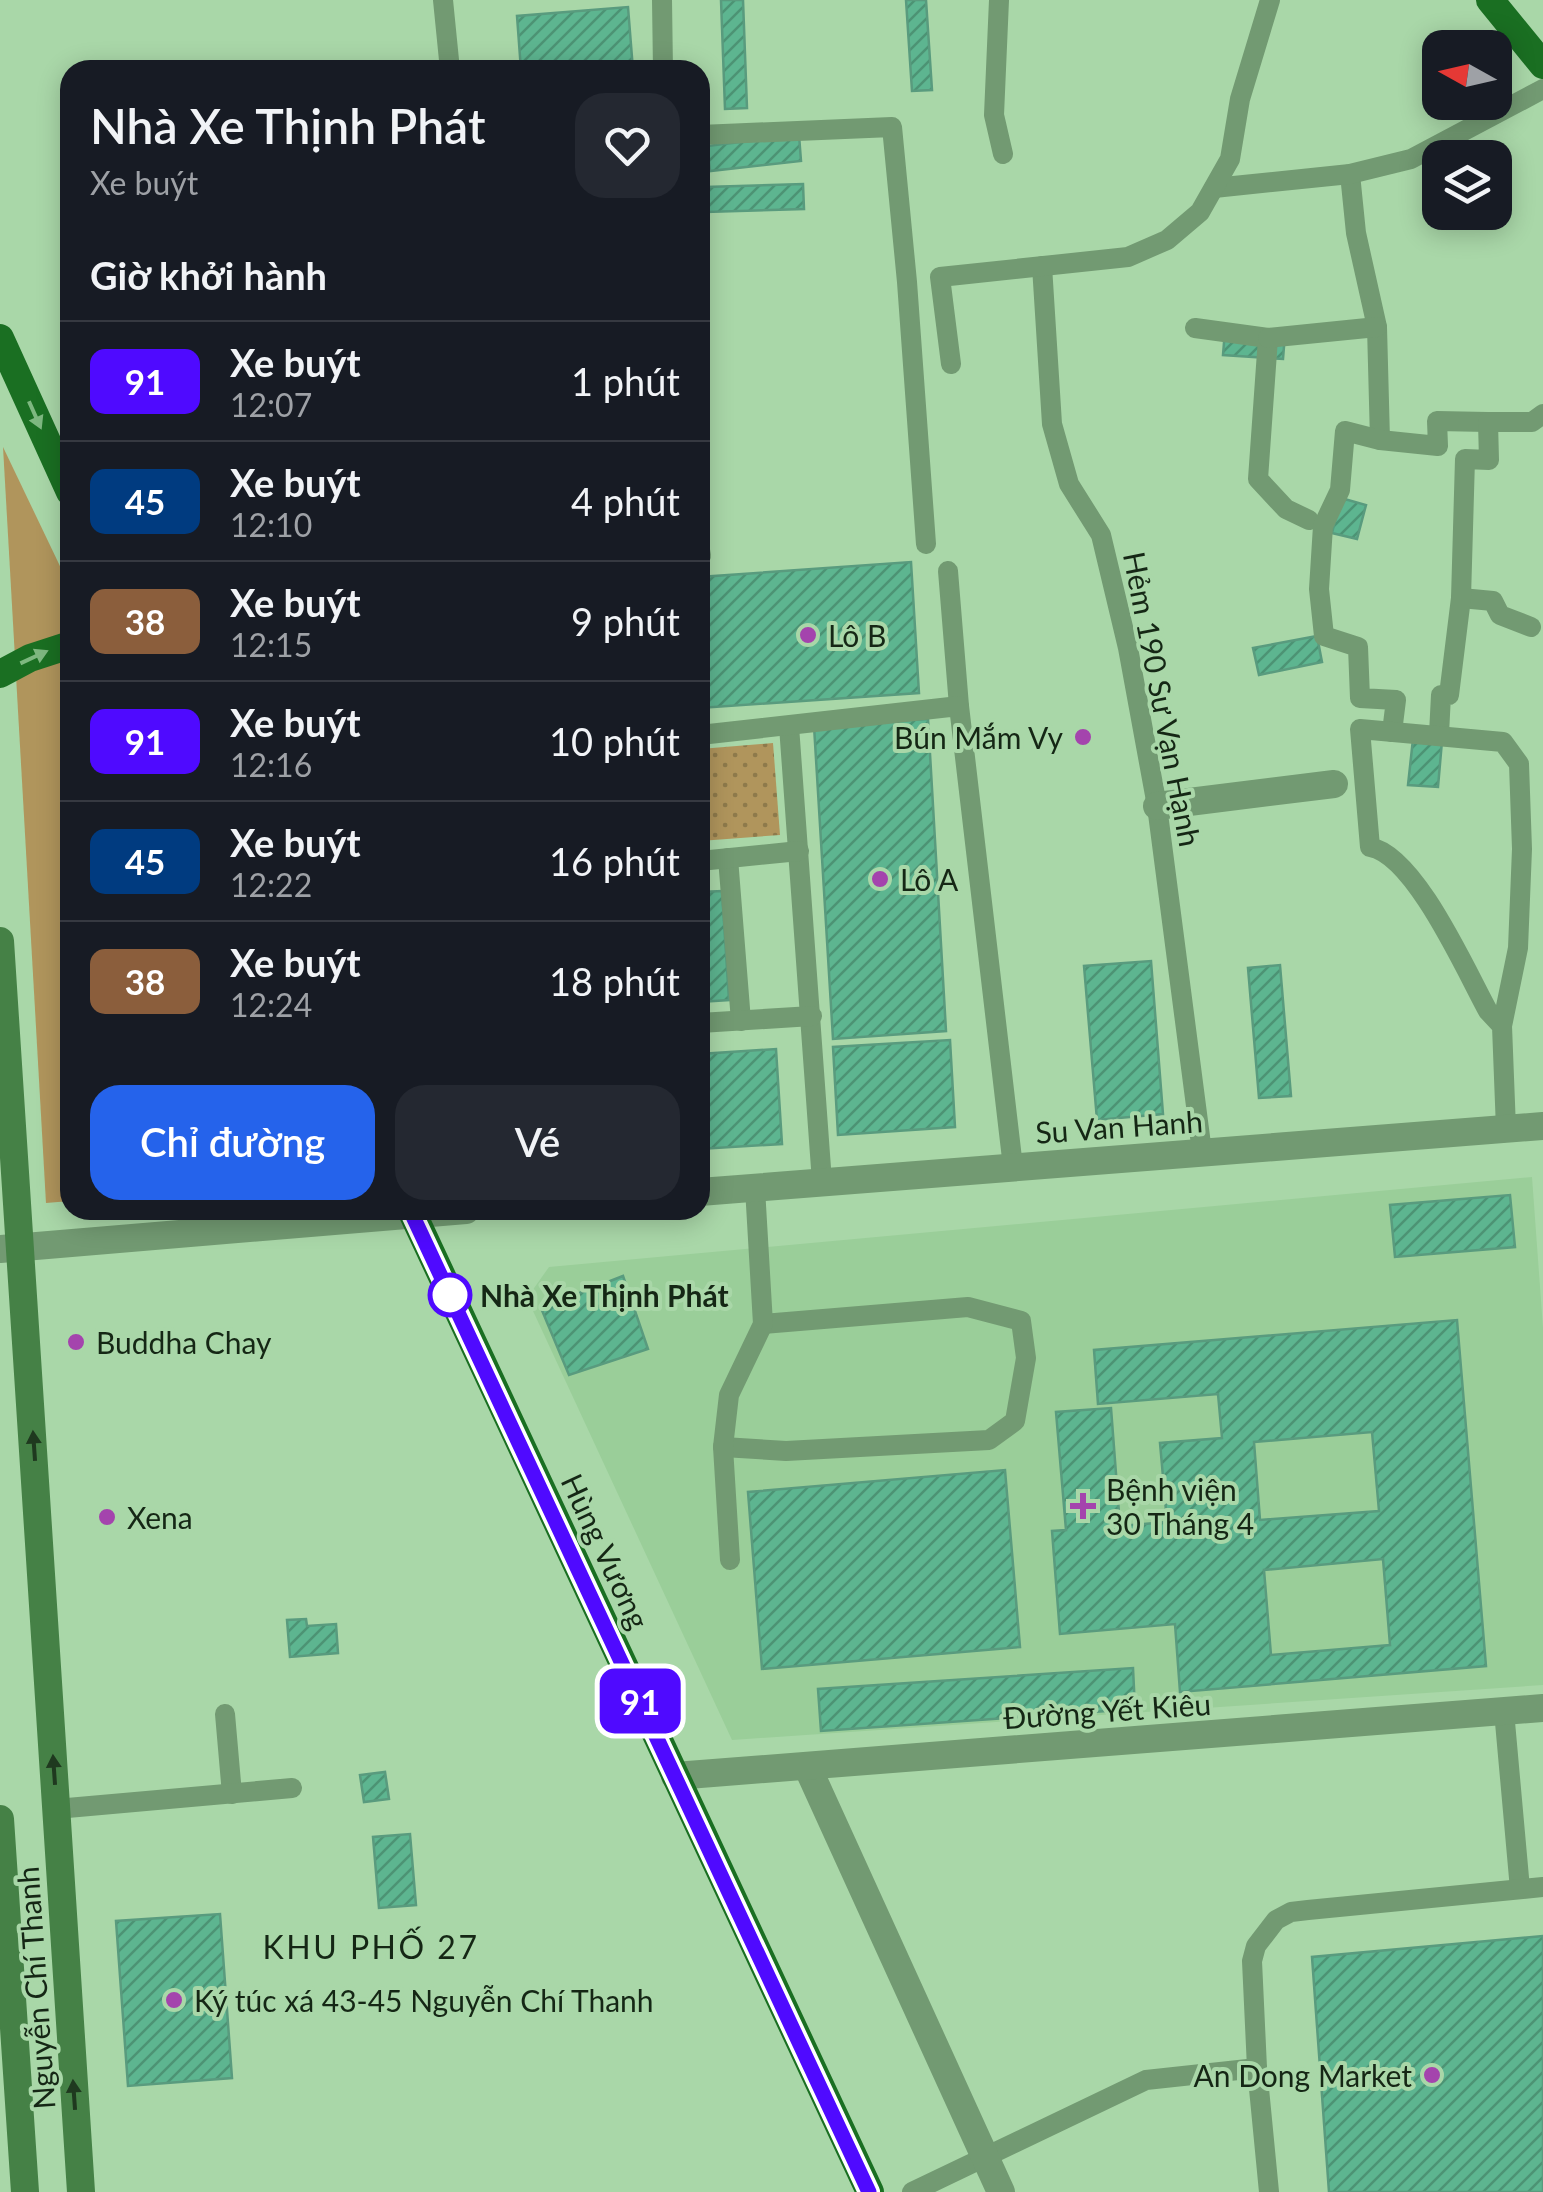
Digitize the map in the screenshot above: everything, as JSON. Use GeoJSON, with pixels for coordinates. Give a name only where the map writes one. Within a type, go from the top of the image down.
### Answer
{"type":"FeatureCollection","features":[{"type":"Feature","properties":{"kind":"main road"},"geometry":{"type":"LineString","coordinates":[[1490,0],[1543,66]]}},
{"type":"Feature","properties":{"kind":"main road"},"geometry":{"type":"LineString","coordinates":[[0,338],[60,470]]}},
{"type":"Feature","properties":{"kind":"main road"},"geometry":{"type":"LineString","coordinates":[[0,674],[60,647]]}},
{"type":"Feature","properties":{"kind":"main road","name":"Nguyễn Chí Thanh"},"geometry":{"type":"LineString","coordinates":[[0,941],[10,1248],[56,1809],[81,2192]]}},
{"type":"Feature","properties":{"kind":"main road","name":"Hùng Vương"},"geometry":{"type":"LineString","coordinates":[[416,1220],[870,2192]]}},
{"type":"Feature","properties":{"kind":"main road","name":"Nguyễn Chí Thanh"},"geometry":{"type":"LineString","coordinates":[[0,1821],[5,1971],[25,2192]]}},
{"type":"Feature","properties":{"kind":"street"},"geometry":{"type":"LineString","coordinates":[[1156,806],[1334,784]]}},
{"type":"Feature","properties":{"kind":"street","name":"Su Van Hanh"},"geometry":{"type":"LineString","coordinates":[[710,1191],[1543,1126]]}},
{"type":"Feature","properties":{"kind":"street"},"geometry":{"type":"LineString","coordinates":[[10,1248],[323,1220]]}},
{"type":"Feature","properties":{"kind":"street","name":"Đường Yết Kiêu"},"geometry":{"type":"LineString","coordinates":[[675,1776],[1543,1708]]}},
{"type":"Feature","properties":{"kind":"street"},"geometry":{"type":"LineString","coordinates":[[807,1766],[1001,2192]]}},
{"type":"Feature","properties":{"kind":"lane"},"geometry":{"type":"LineString","coordinates":[[443,0],[449,60]]}},
{"type":"Feature","properties":{"kind":"lane"},"geometry":{"type":"LineString","coordinates":[[662,0],[663,60]]}},
{"type":"Feature","properties":{"kind":"lane"},"geometry":{"type":"LineString","coordinates":[[999,0],[994,115],[1003,154]]}},
{"type":"Feature","properties":{"kind":"lane"},"geometry":{"type":"LineString","coordinates":[[952,364],[940,277],[1128,257],[1167,240],[1200,212],[1230,160],[1240,100],[1270,0]]}},
{"type":"Feature","properties":{"kind":"lane"},"geometry":{"type":"LineString","coordinates":[[1214,188],[1350,174],[1410,159],[1543,89]]}},
{"type":"Feature","properties":{"kind":"lane"},"geometry":{"type":"LineString","coordinates":[[710,134],[892,127],[926,544]]}},
{"type":"Feature","properties":{"kind":"lane"},"geometry":{"type":"LineString","coordinates":[[1350,174],[1356,233],[1377,327],[1380,440]]}},
{"type":"Feature","properties":{"kind":"lane","name":"Hẻm 190 Sư Vạn Hạnh"},"geometry":{"type":"LineString","coordinates":[[1042,266],[1052,424],[1068,484],[1101,536],[1128,648],[1156,806],[1202,1152]]}},
{"type":"Feature","properties":{"kind":"lane"},"geometry":{"type":"LineString","coordinates":[[1195,328],[1268,338],[1377,327]]}},
{"type":"Feature","properties":{"kind":"lane"},"geometry":{"type":"LineString","coordinates":[[1268,338],[1258,479],[1286,509],[1310,520]]}},
{"type":"Feature","properties":{"kind":"lane"},"geometry":{"type":"LineString","coordinates":[[1392,732],[1396,700],[1360,698],[1358,647],[1324,636],[1319,589],[1324,526],[1340,490],[1344,431],[1380,440],[1438,446],[1436,421],[1532,422],[1543,414]]}},
{"type":"Feature","properties":{"kind":"lane"},"geometry":{"type":"LineString","coordinates":[[1439,734],[1442,695],[1448,695],[1461,598],[1465,459],[1490,460],[1488,422]]}},
{"type":"Feature","properties":{"kind":"lane"},"geometry":{"type":"LineString","coordinates":[[948,571],[959,706],[1013,1167]]}},
{"type":"Feature","properties":{"kind":"lane"},"geometry":{"type":"LineString","coordinates":[[1461,598],[1493,602],[1500,614],[1531,627]]}},
{"type":"Feature","properties":{"kind":"lane"},"geometry":{"type":"LineString","coordinates":[[710,733],[959,706]]}},
{"type":"Feature","properties":{"kind":"lane"},"geometry":{"type":"LineString","coordinates":[[789,726],[822,1182]]}},
{"type":"Feature","properties":{"kind":"lane"},"geometry":{"type":"LineString","coordinates":[[1502,1026],[1488,1011],[1426,895],[1382,849],[1370,846],[1360,729],[1503,742],[1519,764],[1522,849],[1518,948],[1502,1026],[1506,1129]]}},
{"type":"Feature","properties":{"kind":"lane"},"geometry":{"type":"LineString","coordinates":[[710,860],[799,852]]}},
{"type":"Feature","properties":{"kind":"lane"},"geometry":{"type":"LineString","coordinates":[[728,858],[742,1020]]}},
{"type":"Feature","properties":{"kind":"lane"},"geometry":{"type":"LineString","coordinates":[[710,1022],[812,1016]]}},
{"type":"Feature","properties":{"kind":"lane"},"geometry":{"type":"LineString","coordinates":[[730,1560],[724,1448],[729,1395],[763,1324],[755,1188]]}},
{"type":"Feature","properties":{"kind":"lane"},"geometry":{"type":"LineString","coordinates":[[724,1448],[786,1451],[989,1440],[1015,1421],[1026,1358],[1021,1321],[968,1306],[763,1324]]}},
{"type":"Feature","properties":{"kind":"lane"},"geometry":{"type":"LineString","coordinates":[[1504,1712],[1520,1889]]}},
{"type":"Feature","properties":{"kind":"lane"},"geometry":{"type":"LineString","coordinates":[[224,1714],[232,1794]]}},
{"type":"Feature","properties":{"kind":"lane"},"geometry":{"type":"LineString","coordinates":[[56,1809],[292,1788]]}},
{"type":"Feature","properties":{"kind":"lane"},"geometry":{"type":"LineString","coordinates":[[1269,2192],[1252,1961],[1264,1932],[1291,1912],[1543,1887]]}},
{"type":"Feature","properties":{"kind":"lane"},"geometry":{"type":"LineString","coordinates":[[912,2192],[1146,2080],[1257,2068]]}},
{"type":"Feature","properties":{"kind":"shaded area"},"geometry":{"type":"Polygon","coordinates":[[[3,447],[60,566],[60,1202],[46,1203],[3,447]]]}},
{"type":"Feature","properties":{"kind":"shaded area"},"geometry":{"type":"Polygon","coordinates":[[[773,743],[780,835],[710,840],[710,748],[773,743]]]}},
{"type":"Feature","properties":{"kind":"shaded area","name":"Bệnh viện 30 Tháng 4"},"geometry":{"type":"Polygon","coordinates":[[[1532,1177],[1543,1328],[1543,1685],[732,1740],[527,1298],[549,1267],[1532,1177]]]}},
{"type":"Feature","properties":{"kind":"building"},"geometry":{"type":"Polygon","coordinates":[[[721,0],[743,0],[747,108],[725,109],[721,0]]]}},
{"type":"Feature","properties":{"kind":"building"},"geometry":{"type":"Polygon","coordinates":[[[906,0],[926,0],[932,90],[912,91],[906,0]]]}},
{"type":"Feature","properties":{"kind":"building"},"geometry":{"type":"Polygon","coordinates":[[[628,7],[632,60],[520,60],[517,16],[628,7]]]}},
{"type":"Feature","properties":{"kind":"building"},"geometry":{"type":"Polygon","coordinates":[[[799,135],[801,161],[710,171],[710,146],[799,135]]]}},
{"type":"Feature","properties":{"kind":"building"},"geometry":{"type":"Polygon","coordinates":[[[803,184],[804,209],[710,212],[710,187],[803,184]]]}},
{"type":"Feature","properties":{"kind":"building"},"geometry":{"type":"Polygon","coordinates":[[[1225,330],[1285,334],[1283,359],[1223,355],[1225,330]]]}},
{"type":"Feature","properties":{"kind":"building"},"geometry":{"type":"Polygon","coordinates":[[[1341,498],[1366,505],[1357,539],[1332,533],[1341,498]]]}},
{"type":"Feature","properties":{"kind":"building","name":"Lô B"},"geometry":{"type":"Polygon","coordinates":[[[911,562],[919,693],[710,707],[710,576],[911,562]]]}},
{"type":"Feature","properties":{"kind":"building"},"geometry":{"type":"Polygon","coordinates":[[[1317,636],[1322,662],[1259,675],[1253,648],[1317,636]]]}},
{"type":"Feature","properties":{"kind":"building","name":"Lô A"},"geometry":{"type":"Polygon","coordinates":[[[928,719],[946,1031],[833,1039],[814,726],[928,719]]]}},
{"type":"Feature","properties":{"kind":"building"},"geometry":{"type":"Polygon","coordinates":[[[1413,739],[1442,741],[1438,787],[1408,785],[1413,739]]]}},
{"type":"Feature","properties":{"kind":"building"},"geometry":{"type":"Polygon","coordinates":[[[722,891],[729,1000],[710,1001],[710,892],[722,891]]]}},
{"type":"Feature","properties":{"kind":"building"},"geometry":{"type":"Polygon","coordinates":[[[1151,961],[1163,1114],[1097,1120],[1084,966],[1151,961]]]}},
{"type":"Feature","properties":{"kind":"building"},"geometry":{"type":"Polygon","coordinates":[[[1280,965],[1291,1096],[1259,1098],[1248,968],[1280,965]]]}},
{"type":"Feature","properties":{"kind":"building"},"geometry":{"type":"Polygon","coordinates":[[[950,1040],[955,1127],[838,1135],[833,1047],[950,1040]]]}},
{"type":"Feature","properties":{"kind":"building"},"geometry":{"type":"Polygon","coordinates":[[[776,1049],[782,1144],[710,1148],[710,1053],[776,1049]]]}},
{"type":"Feature","properties":{"kind":"building"},"geometry":{"type":"Polygon","coordinates":[[[1510,1195],[1515,1247],[1395,1257],[1390,1205],[1510,1195]]]}},
{"type":"Feature","properties":{"kind":"building"},"geometry":{"type":"Polygon","coordinates":[[[623,1276],[648,1349],[569,1375],[541,1308],[623,1276]]]}},
{"type":"Feature","properties":{"kind":"building"},"geometry":{"type":"Polygon","coordinates":[[[1457,1320],[1486,1666],[1180,1692],[1175,1624],[1060,1634],[1052,1531],[1066,1530],[1056,1412],[1111,1408],[1120,1526],[1167,1522],[1160,1443],[1222,1438],[1218,1394],[1098,1404],[1094,1350],[1457,1320]],[[1372,1432],[1254,1442],[1260,1520],[1379,1511],[1372,1432]],[[1383,1559],[1264,1570],[1271,1655],[1390,1645],[1383,1559]]]}},
{"type":"Feature","properties":{"kind":"building"},"geometry":{"type":"Polygon","coordinates":[[[1005,1470],[1020,1647],[762,1669],[748,1492],[1005,1470]]]}},
{"type":"Feature","properties":{"kind":"building"},"geometry":{"type":"Polygon","coordinates":[[[306,1619],[307,1626],[336,1624],[338,1653],[290,1657],[287,1620],[306,1619]]]}},
{"type":"Feature","properties":{"kind":"building"},"geometry":{"type":"Polygon","coordinates":[[[1133,1668],[1135,1709],[821,1731],[818,1689],[1133,1668]]]}},
{"type":"Feature","properties":{"kind":"building"},"geometry":{"type":"Polygon","coordinates":[[[385,1772],[389,1799],[364,1802],[360,1775],[385,1772]]]}},
{"type":"Feature","properties":{"kind":"building"},"geometry":{"type":"Polygon","coordinates":[[[410,1834],[416,1905],[379,1908],[373,1837],[410,1834]]]}},
{"type":"Feature","properties":{"kind":"building","name":"Ký túc xá 43-45 Nguyễn Chí Thanh"},"geometry":{"type":"Polygon","coordinates":[[[220,1914],[232,2078],[128,2086],[116,1921],[220,1914]]]}},
{"type":"Feature","properties":{"kind":"building","name":"An Dong Market"},"geometry":{"type":"Polygon","coordinates":[[[1543,1936],[1543,2192],[1329,2192],[1312,1957],[1543,1936]]]}},
{"type":"Feature","properties":{"kind":"bus line","name":"91"},"geometry":{"type":"LineString","coordinates":[[415,1220],[869,2192]]}},
{"type":"Feature","properties":{"kind":"place","name":"Lô B"},"geometry":{"type":"Point","coordinates":[808,635]}},
{"type":"Feature","properties":{"kind":"place","name":"Bún Mắm Vy"},"geometry":{"type":"Point","coordinates":[1083,737]}},
{"type":"Feature","properties":{"kind":"place","name":"Lô A"},"geometry":{"type":"Point","coordinates":[880,879]}},
{"type":"Feature","properties":{"kind":"place","name":"Nhà Xe Thịnh Phát"},"geometry":{"type":"Point","coordinates":[450,1295]}},
{"type":"Feature","properties":{"kind":"place","name":"Buddha Chay"},"geometry":{"type":"Point","coordinates":[76,1342]}},
{"type":"Feature","properties":{"kind":"place","name":"Bệnh viện 30 Tháng 4"},"geometry":{"type":"Point","coordinates":[1083,1506]}},
{"type":"Feature","properties":{"kind":"place","name":"Xena"},"geometry":{"type":"Point","coordinates":[107,1517]}},
{"type":"Feature","properties":{"kind":"place","name":"Ký túc xá 43-45 Nguyễn Chí Thanh"},"geometry":{"type":"Point","coordinates":[174,2000]}},
{"type":"Feature","properties":{"kind":"place","name":"An Dong Market"},"geometry":{"type":"Point","coordinates":[1432,2075]}},
{"type":"Feature","properties":{"kind":"district","name":"KHU PHỐ 27"},"geometry":{"type":"Point","coordinates":[371,1946]}}]}
